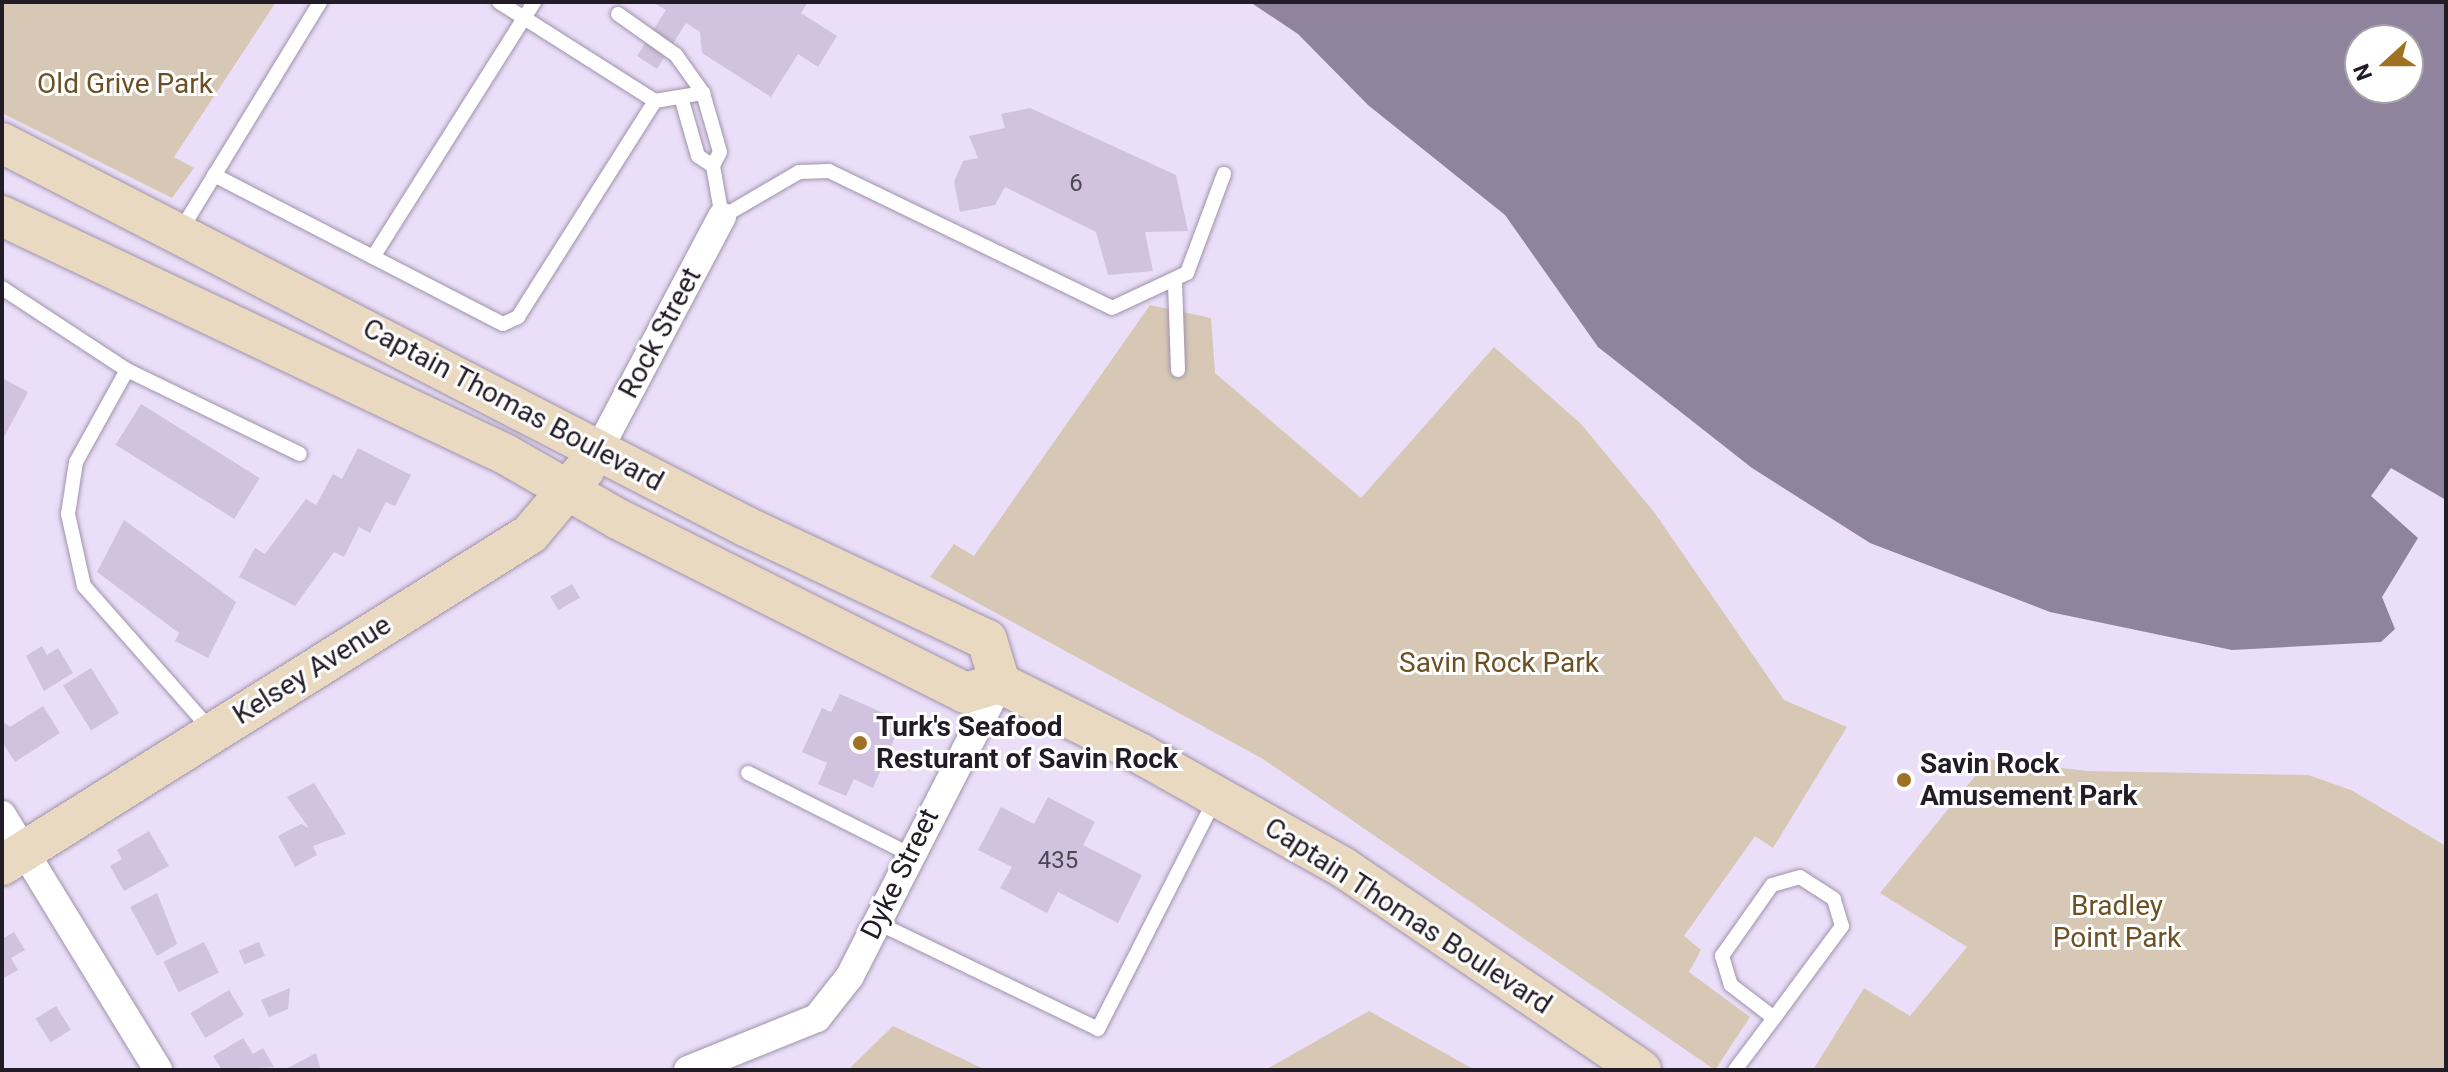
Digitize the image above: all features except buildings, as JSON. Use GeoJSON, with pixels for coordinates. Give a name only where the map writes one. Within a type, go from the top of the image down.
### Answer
{"type":"FeatureCollection","features":[{"type":"Feature","properties":{"kind":"main road","name":"Captain Thomas Boulevard"},"geometry":{"type":"LineString","coordinates":[[2,143],[599,449],[987,640],[1000,683]]}},
{"type":"Feature","properties":{"kind":"main road","name":"Captain Thomas Boulevard"},"geometry":{"type":"LineString","coordinates":[[2,216],[569,491],[965,693],[1000,683],[1216,796],[1382,892],[1641,1070]]}},
{"type":"Feature","properties":{"kind":"main road","name":"Kelsey Avenue"},"geometry":{"type":"LineString","coordinates":[[14,857],[530,534],[569,491],[599,449]]}},
{"type":"Feature","properties":{"kind":"street","name":"Rock Street"},"geometry":{"type":"LineString","coordinates":[[599,449],[722,217]]}},
{"type":"Feature","properties":{"kind":"street","name":"Dyke Street"},"geometry":{"type":"LineString","coordinates":[[688,1070],[817,1018],[850,976],[909,854],[1000,683]]}},
{"type":"Feature","properties":{"kind":"street"},"geometry":{"type":"LineString","coordinates":[[2,815],[14,857],[158,1070]]}},
{"type":"Feature","properties":{"kind":"lane"},"geometry":{"type":"LineString","coordinates":[[179,232],[320,2]]}},
{"type":"Feature","properties":{"kind":"lane"},"geometry":{"type":"LineString","coordinates":[[499,2],[655,101],[703,93]]}},
{"type":"Feature","properties":{"kind":"lane"},"geometry":{"type":"LineString","coordinates":[[373,257],[534,2]]}},
{"type":"Feature","properties":{"kind":"lane"},"geometry":{"type":"LineString","coordinates":[[618,14],[676,55],[703,93],[720,152],[713,166],[722,217],[799,172],[829,171],[1112,308],[1175,283],[1194,258],[1224,174]]}},
{"type":"Feature","properties":{"kind":"lane"},"geometry":{"type":"LineString","coordinates":[[681,97],[698,156],[713,166]]}},
{"type":"Feature","properties":{"kind":"lane"},"geometry":{"type":"LineString","coordinates":[[214,175],[373,257],[512,323],[655,101]]}},
{"type":"Feature","properties":{"kind":"lane"},"geometry":{"type":"LineString","coordinates":[[1175,283],[1178,370]]}},
{"type":"Feature","properties":{"kind":"lane"},"geometry":{"type":"LineString","coordinates":[[2,288],[127,370],[300,454]]}},
{"type":"Feature","properties":{"kind":"lane"},"geometry":{"type":"LineString","coordinates":[[127,370],[76,462],[68,514],[84,586],[213,732]]}},
{"type":"Feature","properties":{"kind":"lane"},"geometry":{"type":"LineString","coordinates":[[748,773],[909,854]]}},
{"type":"Feature","properties":{"kind":"lane"},"geometry":{"type":"LineString","coordinates":[[876,922],[1098,1029],[1216,796]]}},
{"type":"Feature","properties":{"kind":"lane"},"geometry":{"type":"LineString","coordinates":[[1735,1070],[1774,1018],[1842,926],[1834,899],[1800,877],[1772,885],[1722,956],[1731,985],[1774,1018]]}},
{"type":"Feature","properties":{"kind":"green space","name":"Old Grive Park"},"geometry":{"type":"Polygon","coordinates":[[[2,2],[276,2],[174,157],[194,168],[172,198],[2,113],[2,2]]]}},
{"type":"Feature","properties":{"kind":"green space","name":"Savin Rock Park"},"geometry":{"type":"Polygon","coordinates":[[[1150,305],[1211,318],[1215,373],[1361,498],[1494,347],[1581,424],[1654,512],[1784,700],[1847,727],[1773,848],[1755,836],[1684,936],[1701,950],[1689,972],[1750,1017],[1715,1070],[1263,759],[930,577],[954,544],[974,556],[1150,305]]]}},
{"type":"Feature","properties":{"kind":"green space","name":"Bradley Point Park"},"geometry":{"type":"Polygon","coordinates":[[[1989,759],[2086,771],[2308,775],[2351,790],[2446,846],[2446,1070],[1813,1070],[1864,988],[1910,1016],[1967,947],[1880,893],[1989,759]]]}},
{"type":"Feature","properties":{"kind":"green space"},"geometry":{"type":"Polygon","coordinates":[[[1369,1011],[1475,1070],[1265,1070],[1369,1011]]]}},
{"type":"Feature","properties":{"kind":"green space"},"geometry":{"type":"Polygon","coordinates":[[[893,1026],[986,1070],[848,1070],[893,1026]]]}},
{"type":"Feature","properties":{"kind":"shaded area"},"geometry":{"type":"Polygon","coordinates":[[[1250,2],[2446,2],[2446,500],[2391,468],[2371,496],[2418,538],[2382,597],[2395,629],[2381,642],[2232,650],[2050,612],[1870,543],[1752,468],[1598,347],[1505,215],[1368,105],[1298,34],[1250,2]]]}},
{"type":"Feature","properties":{"kind":"place","name":"Turk's Seafood Resturant of Savin Rock"},"geometry":{"type":"Point","coordinates":[860,743]}},
{"type":"Feature","properties":{"kind":"place","name":"Savin Rock Amusement Park"},"geometry":{"type":"Point","coordinates":[1904,780]}}]}
